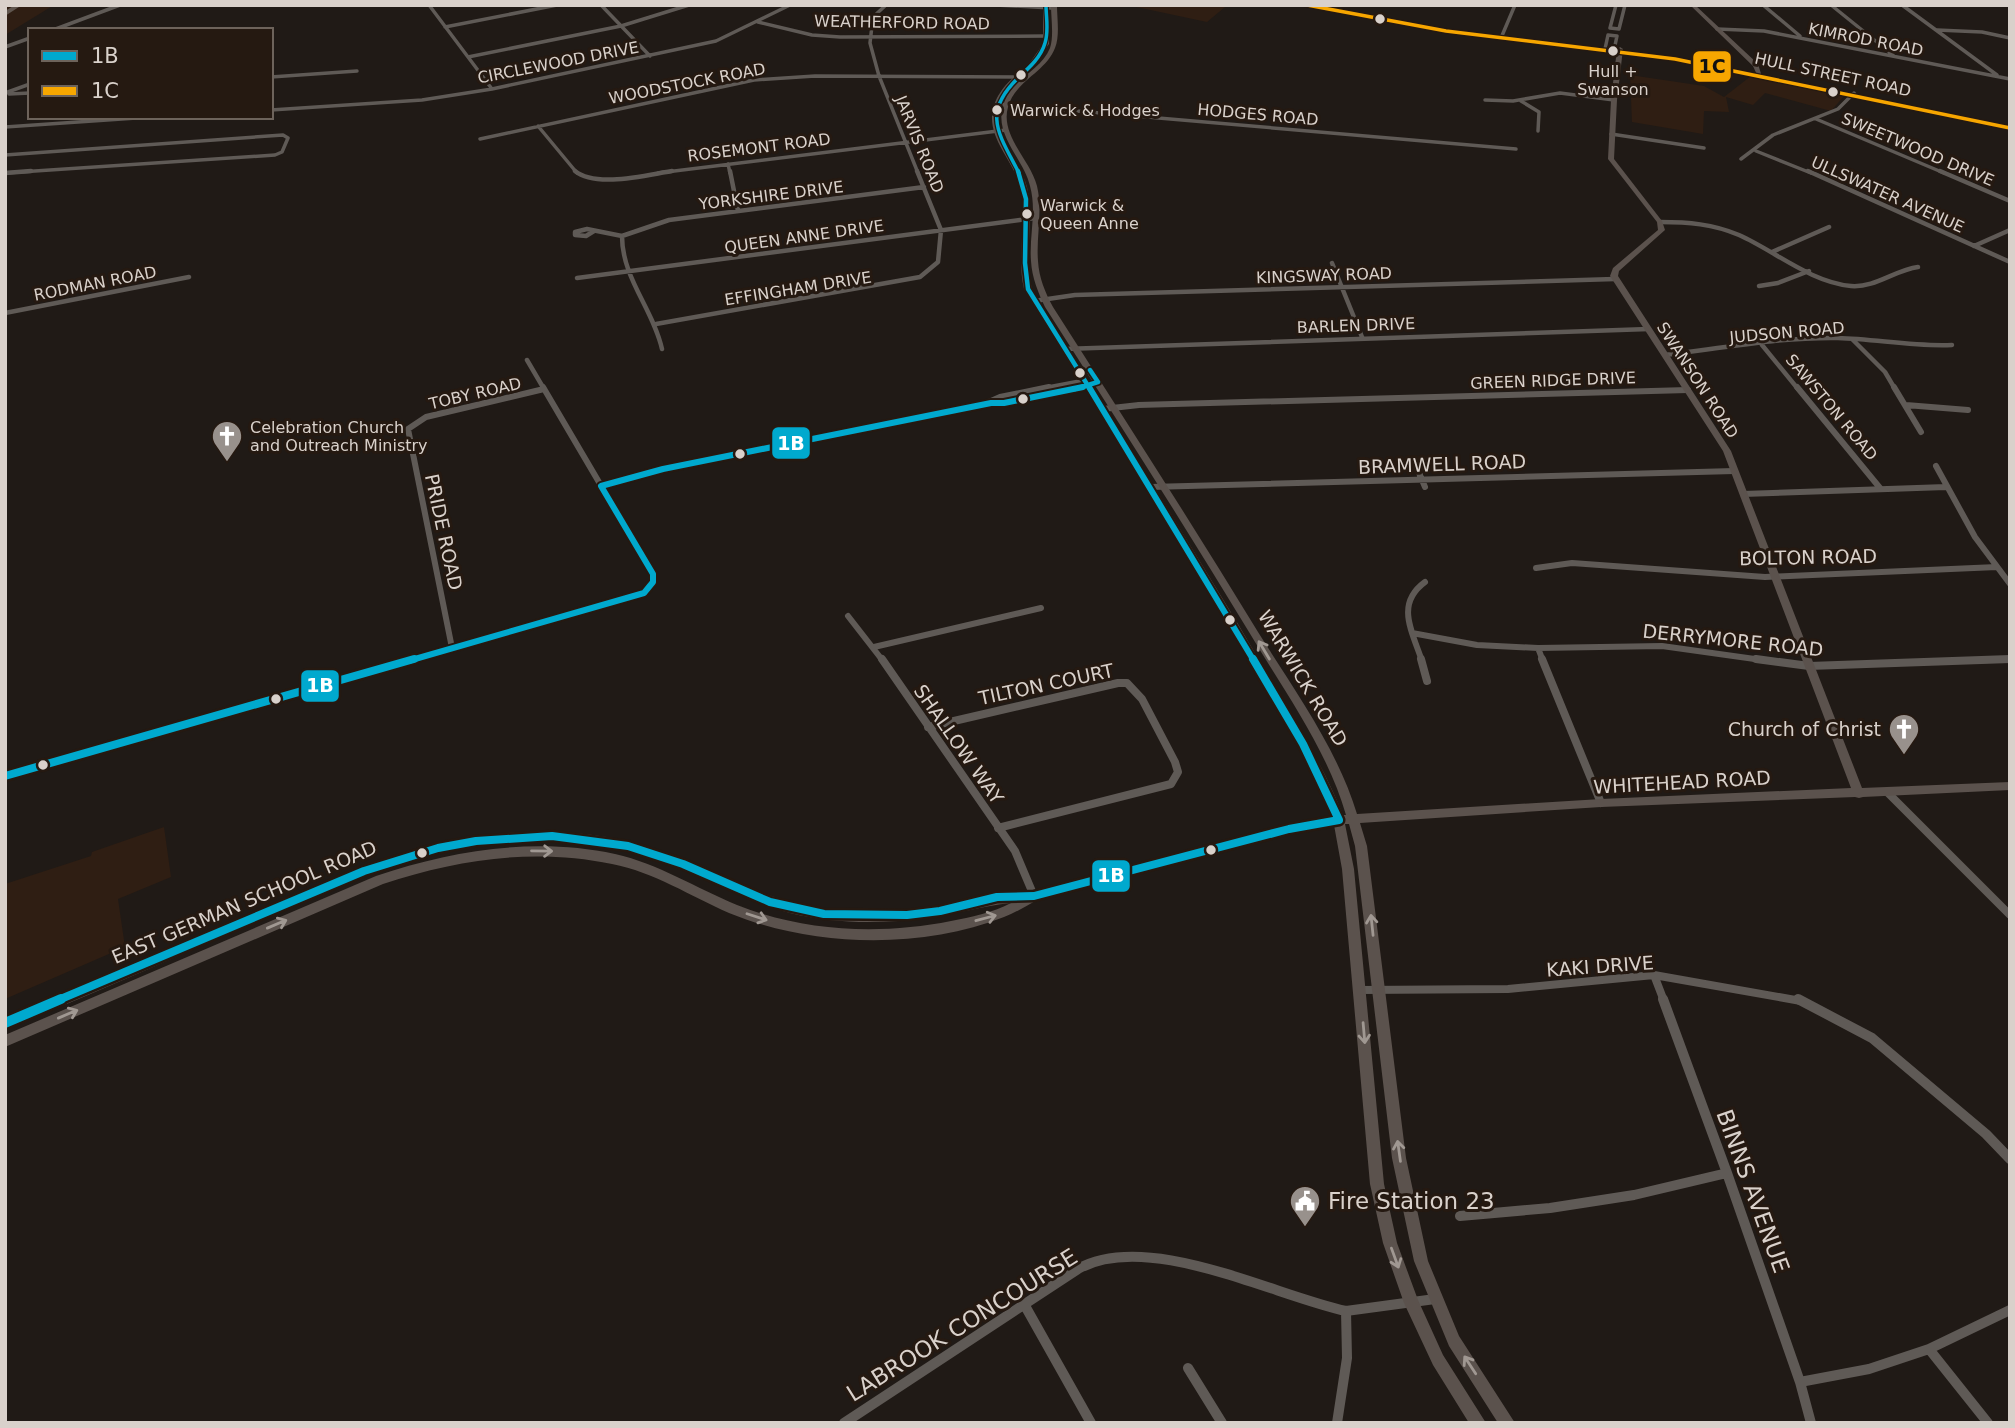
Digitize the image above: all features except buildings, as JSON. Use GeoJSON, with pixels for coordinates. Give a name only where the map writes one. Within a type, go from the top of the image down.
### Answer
{"type":"FeatureCollection","features":[{"type":"Feature","properties":{"kind":"main road"},"geometry":{"type":"LineString","coordinates":[[5,11],[11,5]]}},
{"type":"Feature","properties":{"kind":"main road"},"geometry":{"type":"LineString","coordinates":[[5,11],[19,5]]}},
{"type":"Feature","properties":{"kind":"main road","name":"HULL STREET ROAD"},"geometry":{"type":"LineString","coordinates":[[1306,5],[1419,26],[1617,49],[1760,74],[2010,126]]}},
{"type":"Feature","properties":{"kind":"main road","name":"HULL STREET ROAD"},"geometry":{"type":"LineString","coordinates":[[1319,5],[1502,37]]}},
{"type":"Feature","properties":{"kind":"street"},"geometry":{"type":"LineString","coordinates":[[58,28],[120,5]]}},
{"type":"Feature","properties":{"kind":"street"},"geometry":{"type":"LineString","coordinates":[[429,5],[492,89]]}},
{"type":"Feature","properties":{"kind":"street"},"geometry":{"type":"LineString","coordinates":[[445,27],[556,5]]}},
{"type":"Feature","properties":{"kind":"street"},"geometry":{"type":"LineString","coordinates":[[601,5],[650,56]]}},
{"type":"Feature","properties":{"kind":"street"},"geometry":{"type":"LineString","coordinates":[[468,57],[621,26],[689,5]]}},
{"type":"Feature","properties":{"kind":"street","name":"CIRCLEWOOD DRIVE"},"geometry":{"type":"LineString","coordinates":[[273,110],[422,100],[492,89],[716,41],[789,5]]}},
{"type":"Feature","properties":{"kind":"street"},"geometry":{"type":"LineString","coordinates":[[870,37],[873,16],[886,5]]}},
{"type":"Feature","properties":{"kind":"street"},"geometry":{"type":"LineString","coordinates":[[996,5],[1050,6]]}},
{"type":"Feature","properties":{"kind":"street"},"geometry":{"type":"LineString","coordinates":[[1502,37],[1515,5]]}},
{"type":"Feature","properties":{"kind":"street"},"geometry":{"type":"LineString","coordinates":[[1616,5],[1610,28],[1614,30],[1619,29],[1625,5]]}},
{"type":"Feature","properties":{"kind":"street"},"geometry":{"type":"LineString","coordinates":[[1692,5],[1756,65],[1760,74]]}},
{"type":"Feature","properties":{"kind":"street"},"geometry":{"type":"LineString","coordinates":[[1763,5],[1802,39]]}},
{"type":"Feature","properties":{"kind":"street"},"geometry":{"type":"LineString","coordinates":[[1831,5],[1895,57]]}},
{"type":"Feature","properties":{"kind":"street"},"geometry":{"type":"LineString","coordinates":[[1902,5],[2000,78]]}},
{"type":"Feature","properties":{"kind":"street"},"geometry":{"type":"LineString","coordinates":[[1023,77],[1038,57],[1047,36],[1050,6]]}},
{"type":"Feature","properties":{"kind":"street"},"geometry":{"type":"LineString","coordinates":[[1002,105],[1007,87],[1023,77],[1052,50],[1054,41],[1050,6]]}},
{"type":"Feature","properties":{"kind":"street","name":"WEATHERFORD ROAD"},"geometry":{"type":"LineString","coordinates":[[758,22],[812,35],[1047,36]]}},
{"type":"Feature","properties":{"kind":"street","name":"KIMROD ROAD"},"geometry":{"type":"LineString","coordinates":[[1717,29],[1746,29],[2010,79]]}},
{"type":"Feature","properties":{"kind":"street"},"geometry":{"type":"LineString","coordinates":[[1936,30],[1982,32],[2010,38]]}},
{"type":"Feature","properties":{"kind":"street"},"geometry":{"type":"LineString","coordinates":[[1605,48],[1608,35],[1617,36],[1611,134],[1613,162],[1660,222],[1661,234],[1616,270],[1615,279]]}},
{"type":"Feature","properties":{"kind":"street","name":"JARVIS ROAD"},"geometry":{"type":"LineString","coordinates":[[870,37],[879,76],[941,230],[938,262]]}},
{"type":"Feature","properties":{"kind":"street"},"geometry":{"type":"LineString","coordinates":[[5,47],[28,39]]}},
{"type":"Feature","properties":{"kind":"street"},"geometry":{"type":"LineString","coordinates":[[273,77],[357,71]]}},
{"type":"Feature","properties":{"kind":"street","name":"WOODSTOCK ROAD"},"geometry":{"type":"LineString","coordinates":[[480,139],[754,80],[879,76],[1023,77]]}},
{"type":"Feature","properties":{"kind":"street"},"geometry":{"type":"LineString","coordinates":[[5,94],[28,85]]}},
{"type":"Feature","properties":{"kind":"street"},"geometry":{"type":"LineString","coordinates":[[5,94],[28,93]]}},
{"type":"Feature","properties":{"kind":"street"},"geometry":{"type":"LineString","coordinates":[[1485,100],[1520,100],[1560,93],[1614,100]]}},
{"type":"Feature","properties":{"kind":"street"},"geometry":{"type":"LineString","coordinates":[[1741,159],[1756,151],[1773,134],[1842,108],[1853,94]]}},
{"type":"Feature","properties":{"kind":"street"},"geometry":{"type":"LineString","coordinates":[[1520,100],[1539,112],[1538,131]]}},
{"type":"Feature","properties":{"kind":"street","name":"WARWICK ROAD"},"geometry":{"type":"LineString","coordinates":[[1002,105],[995,118],[1031,177],[1036,197],[1034,272],[1044,299],[1076,348],[1092,383]]}},
{"type":"Feature","properties":{"kind":"street","name":"HODGES ROAD"},"geometry":{"type":"LineString","coordinates":[[1002,105],[1516,149]]}},
{"type":"Feature","properties":{"kind":"street"},"geometry":{"type":"LineString","coordinates":[[5,127],[122,119]]}},
{"type":"Feature","properties":{"kind":"street","name":"SWEETWOOD DRIVE"},"geometry":{"type":"LineString","coordinates":[[1816,119],[2010,201]]}},
{"type":"Feature","properties":{"kind":"street","name":"ROSEMONT ROAD"},"geometry":{"type":"LineString","coordinates":[[538,126],[576,172],[584,178],[602,180],[1002,130]]}},
{"type":"Feature","properties":{"kind":"street","name":"WARWICK ROAD"},"geometry":{"type":"LineString","coordinates":[[1002,130],[1022,178],[1026,197],[1022,266],[1034,301],[1064,349],[1092,383],[1164,486],[1318,738],[1344,789],[1355,819],[1368,885],[1399,1158],[1421,1261],[1454,1341],[1507,1423]]}},
{"type":"Feature","properties":{"kind":"street"},"geometry":{"type":"LineString","coordinates":[[1611,134],[1704,148]]}},
{"type":"Feature","properties":{"kind":"street"},"geometry":{"type":"LineString","coordinates":[[5,155],[283,135],[288,138],[282,152],[275,155],[5,173]]}},
{"type":"Feature","properties":{"kind":"street","name":"ULLSWATER AVENUE"},"geometry":{"type":"LineString","coordinates":[[1756,151],[1789,163],[2010,262]]}},
{"type":"Feature","properties":{"kind":"street"},"geometry":{"type":"LineString","coordinates":[[728,164],[738,211]]}},
{"type":"Feature","properties":{"kind":"street","name":"YORKSHIRE DRIVE"},"geometry":{"type":"LineString","coordinates":[[622,236],[669,220],[925,187]]}},
{"type":"Feature","properties":{"kind":"street","name":"QUEEN ANNE DRIVE"},"geometry":{"type":"LineString","coordinates":[[577,278],[1035,218]]}},
{"type":"Feature","properties":{"kind":"street"},"geometry":{"type":"LineString","coordinates":[[1660,222],[1693,222],[1716,227],[1837,284],[1868,285],[1904,268],[1918,267]]}},
{"type":"Feature","properties":{"kind":"street"},"geometry":{"type":"LineString","coordinates":[[1772,252],[1829,227]]}},
{"type":"Feature","properties":{"kind":"street"},"geometry":{"type":"LineString","coordinates":[[1974,246],[2010,230]]}},
{"type":"Feature","properties":{"kind":"street"},"geometry":{"type":"LineString","coordinates":[[594,231],[622,236],[621,248],[627,272],[656,324],[662,349]]}},
{"type":"Feature","properties":{"kind":"street","name":"EFFINGHAM DRIVE"},"geometry":{"type":"LineString","coordinates":[[656,324],[892,284],[920,277],[938,262]]}},
{"type":"Feature","properties":{"kind":"street"},"geometry":{"type":"LineString","coordinates":[[1332,263],[1362,337]]}},
{"type":"Feature","properties":{"kind":"street"},"geometry":{"type":"LineString","coordinates":[[1759,286],[1778,284],[1809,271]]}},
{"type":"Feature","properties":{"kind":"street","name":"RODMAN ROAD"},"geometry":{"type":"LineString","coordinates":[[5,313],[189,277]]}},
{"type":"Feature","properties":{"kind":"street","name":"KINGSWAY ROAD"},"geometry":{"type":"LineString","coordinates":[[1034,301],[1075,295],[1615,279]]}},
{"type":"Feature","properties":{"kind":"street","name":"SWANSON ROAD"},"geometry":{"type":"LineString","coordinates":[[1615,279],[1727,451],[1859,793]]}},
{"type":"Feature","properties":{"kind":"street","name":"BARLEN DRIVE"},"geometry":{"type":"LineString","coordinates":[[1064,349],[1649,329]]}},
{"type":"Feature","properties":{"kind":"street"},"geometry":{"type":"LineString","coordinates":[[1851,339],[1885,372],[1922,432]]}},
{"type":"Feature","properties":{"kind":"street","name":"JUDSON ROAD"},"geometry":{"type":"LineString","coordinates":[[1665,355],[1851,339],[1931,346],[1952,345]]}},
{"type":"Feature","properties":{"kind":"street","name":"SAWSTON ROAD"},"geometry":{"type":"LineString","coordinates":[[1762,345],[1880,488]]}},
{"type":"Feature","properties":{"kind":"street"},"geometry":{"type":"LineString","coordinates":[[5,776],[635,597],[649,588],[653,574],[527,360]]}},
{"type":"Feature","properties":{"kind":"street"},"geometry":{"type":"LineString","coordinates":[[601,486],[663,469],[991,403],[1004,403],[1080,388],[1092,383]]}},
{"type":"Feature","properties":{"kind":"street","name":"TOBY ROAD"},"geometry":{"type":"LineString","coordinates":[[413,424],[426,417],[544,389]]}},
{"type":"Feature","properties":{"kind":"street","name":"GREEN RIDGE DRIVE"},"geometry":{"type":"LineString","coordinates":[[1109,409],[1164,404],[1688,390]]}},
{"type":"Feature","properties":{"kind":"street"},"geometry":{"type":"LineString","coordinates":[[1906,405],[1968,410]]}},
{"type":"Feature","properties":{"kind":"street","name":"WARWICK ROAD"},"geometry":{"type":"LineString","coordinates":[[1109,409],[1150,487],[1303,744],[1339,820],[1348,869],[1377,1184],[1390,1243],[1411,1303],[1438,1360],[1478,1423]]}},
{"type":"Feature","properties":{"kind":"street","name":"PRIDE ROAD"},"geometry":{"type":"LineString","coordinates":[[413,424],[407,434],[453,648]]}},
{"type":"Feature","properties":{"kind":"street"},"geometry":{"type":"LineString","coordinates":[[1414,461],[1425,487]]}},
{"type":"Feature","properties":{"kind":"street"},"geometry":{"type":"LineString","coordinates":[[1936,466],[1975,537],[2010,584]]}},
{"type":"Feature","properties":{"kind":"street","name":"BRAMWELL ROAD"},"geometry":{"type":"LineString","coordinates":[[1150,487],[1734,471]]}},
{"type":"Feature","properties":{"kind":"street"},"geometry":{"type":"LineString","coordinates":[[1743,494],[1946,487]]}},
{"type":"Feature","properties":{"kind":"street","name":"BOLTON ROAD"},"geometry":{"type":"LineString","coordinates":[[1536,568],[1572,562],[1776,576],[1997,567]]}},
{"type":"Feature","properties":{"kind":"street"},"geometry":{"type":"LineString","coordinates":[[1425,582],[1412,592],[1408,599],[1412,633],[1426,667],[1427,681]]}},
{"type":"Feature","properties":{"kind":"street"},"geometry":{"type":"LineString","coordinates":[[874,647],[1041,608]]}},
{"type":"Feature","properties":{"kind":"street","name":"SHALLOW WAY"},"geometry":{"type":"LineString","coordinates":[[848,616],[874,647],[998,828],[1025,870],[1034,896]]}},
{"type":"Feature","properties":{"kind":"street","name":"DERRYMORE ROAD"},"geometry":{"type":"LineString","coordinates":[[1412,633],[1477,645],[1538,648],[1662,646],[1809,666],[2010,659]]}},
{"type":"Feature","properties":{"kind":"street"},"geometry":{"type":"LineString","coordinates":[[1538,648],[1601,803]]}},
{"type":"Feature","properties":{"kind":"street","name":"TILTON COURT"},"geometry":{"type":"LineString","coordinates":[[928,727],[1118,683],[1127,683],[1142,699],[1175,762],[1178,772],[1171,785],[998,828]]}},
{"type":"Feature","properties":{"kind":"street","name":"WHITEHEAD ROAD"},"geometry":{"type":"LineString","coordinates":[[1355,819],[1601,803],[2010,786]]}},
{"type":"Feature","properties":{"kind":"street"},"geometry":{"type":"LineString","coordinates":[[1887,792],[2010,915]]}},
{"type":"Feature","properties":{"kind":"street","name":"EAST GERMAN SCHOOL ROAD"},"geometry":{"type":"LineString","coordinates":[[5,1041],[322,904],[419,867],[474,855],[530,850],[572,852],[625,862],[664,874],[723,905],[756,917],[791,926],[847,934],[886,934],[944,928],[999,914],[1034,896],[1278,832],[1355,819]]}},
{"type":"Feature","properties":{"kind":"street","name":"EAST GERMAN SCHOOL ROAD"},"geometry":{"type":"LineString","coordinates":[[5,1023],[383,864],[440,847],[497,838],[534,835],[587,838],[633,847],[680,863],[758,899],[792,909],[831,915],[905,916],[997,897],[1034,896]]}},
{"type":"Feature","properties":{"kind":"street"},"geometry":{"type":"LineString","coordinates":[[319,891],[322,904]]}},
{"type":"Feature","properties":{"kind":"street","name":"KAKI DRIVE"},"geometry":{"type":"LineString","coordinates":[[1360,990],[1508,989],[1654,975],[1797,999],[1872,1038],[1986,1135],[2010,1159]]}},
{"type":"Feature","properties":{"kind":"street","name":"BINNS AVENUE"},"geometry":{"type":"LineString","coordinates":[[1654,975],[1727,1173],[1800,1382],[1811,1423]]}},
{"type":"Feature","properties":{"kind":"street"},"geometry":{"type":"LineString","coordinates":[[1460,1216],[1550,1208],[1634,1195],[1727,1173]]}},
{"type":"Feature","properties":{"kind":"street","name":"LABROOK CONCOURSE"},"geometry":{"type":"LineString","coordinates":[[844,1423],[1083,1266],[1104,1261],[1142,1257],[1176,1262],[1346,1311]]}},
{"type":"Feature","properties":{"kind":"street"},"geometry":{"type":"LineString","coordinates":[[1337,1423],[1348,1358],[1346,1311],[1436,1299]]}},
{"type":"Feature","properties":{"kind":"street"},"geometry":{"type":"LineString","coordinates":[[1024,1304],[1091,1423]]}},
{"type":"Feature","properties":{"kind":"street"},"geometry":{"type":"LineString","coordinates":[[1800,1382],[1869,1369],[1929,1349],[2010,1310]]}},
{"type":"Feature","properties":{"kind":"street"},"geometry":{"type":"LineString","coordinates":[[1929,1349],[1988,1423]]}},
{"type":"Feature","properties":{"kind":"street"},"geometry":{"type":"LineString","coordinates":[[1188,1368],[1222,1423]]}},
{"type":"Feature","properties":{"kind":"shaded area"},"geometry":{"type":"Polygon","coordinates":[[[5,5],[54,5],[5,35],[5,5]]]}},
{"type":"Feature","properties":{"kind":"shaded area"},"geometry":{"type":"Polygon","coordinates":[[[1127,5],[1216,5],[1225,7],[1207,22],[1127,5]]]}},
{"type":"Feature","properties":{"kind":"shaded area"},"geometry":{"type":"Polygon","coordinates":[[[1630,75],[1704,86],[1724,97],[1751,76],[1844,96],[1831,111],[1765,93],[1753,105],[1726,97],[1729,112],[1704,111],[1703,134],[1632,122],[1630,75]]]}},
{"type":"Feature","properties":{"kind":"shaded area"},"geometry":{"type":"Polygon","coordinates":[[[164,827],[171,877],[118,899],[125,947],[5,999],[5,884],[91,856],[92,852],[164,827]]]}},
{"type":"Feature","properties":{"kind":"transit line","name":"1B"},"geometry":{"type":"LineString","coordinates":[[5,1023],[364,871],[438,848],[476,841],[552,836],[628,846],[683,864],[770,902],[824,914],[907,915],[940,911],[997,897],[1034,896],[1289,829],[1339,820],[1303,744],[1178,532],[1028,289],[1024,187],[1000,138],[996,118],[1001,98],[1036,61],[1045,43],[1046,5]]}},
{"type":"Feature","properties":{"kind":"transit line","name":"1C"},"geometry":{"type":"LineString","coordinates":[[1307,5],[1446,31],[1675,59],[2010,128]]}},
{"type":"Feature","properties":{"kind":"transit line","name":"1B"},"geometry":{"type":"LineString","coordinates":[[5,776],[644,593],[653,582],[653,574],[601,486],[663,469],[991,403],[1004,403],[1081,388],[1098,382],[1090,370]]}},
{"type":"Feature","properties":{"kind":"place","name":"Hull + Swanson"},"geometry":{"type":"Point","coordinates":[1613,51]}},
{"type":"Feature","properties":{"kind":"place","name":"Warwick & Hodges"},"geometry":{"type":"Point","coordinates":[997,110]}},
{"type":"Feature","properties":{"kind":"place","name":"Warwick & Queen Anne"},"geometry":{"type":"Point","coordinates":[1027,214]}},
{"type":"Feature","properties":{"kind":"place","name":"Celebration Church and Outreach Ministry"},"geometry":{"type":"Point","coordinates":[227,463]}},
{"type":"Feature","properties":{"kind":"place","name":"Church of Christ"},"geometry":{"type":"Point","coordinates":[1904,756]}},
{"type":"Feature","properties":{"kind":"place","name":"Fire Station 23"},"geometry":{"type":"Point","coordinates":[1305,1228]}}]}
